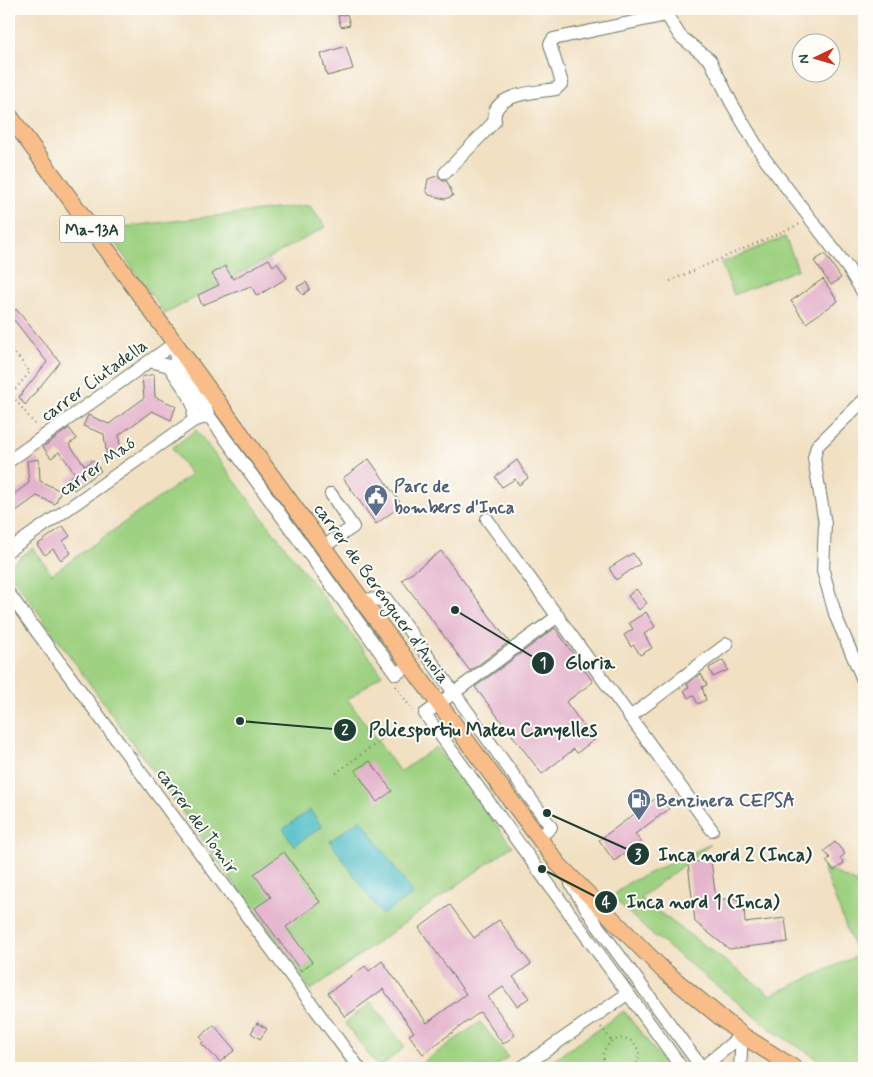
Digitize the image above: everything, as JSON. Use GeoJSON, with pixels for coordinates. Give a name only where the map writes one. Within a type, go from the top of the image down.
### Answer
{"type":"FeatureCollection","features":[{"type":"Feature","properties":{"kind":"main road","name":"Ma-13A"},"geometry":{"type":"LineString","coordinates":[[9,115],[175,343]]}},
{"type":"Feature","properties":{"kind":"main road","name":"carrer de Berenguer d'Anoia"},"geometry":{"type":"LineString","coordinates":[[175,343],[409,665],[559,865],[663,970],[742,1035],[794,1068]]}},
{"type":"Feature","properties":{"kind":"street"},"geometry":{"type":"LineString","coordinates":[[446,173],[495,121],[496,111],[508,97],[556,89],[560,86],[562,83],[550,44],[553,39],[665,12],[680,36],[710,60],[732,104],[764,158],[848,268],[864,294]]}},
{"type":"Feature","properties":{"kind":"street"},"geometry":{"type":"LineString","coordinates":[[175,343],[176,362],[196,390],[208,416],[396,674],[409,665]]}},
{"type":"Feature","properties":{"kind":"street","name":"carrer Ciutadella"},"geometry":{"type":"LineString","coordinates":[[9,461],[175,343]]}},
{"type":"Feature","properties":{"kind":"street"},"geometry":{"type":"LineString","coordinates":[[150,361],[169,366],[189,394],[194,408],[193,421]]}},
{"type":"Feature","properties":{"kind":"street"},"geometry":{"type":"LineString","coordinates":[[864,400],[817,446],[814,458],[825,524],[823,571],[836,617],[864,682]]}},
{"type":"Feature","properties":{"kind":"street","name":"carrer Maó"},"geometry":{"type":"LineString","coordinates":[[9,550],[193,421],[208,416]]}},
{"type":"Feature","properties":{"kind":"street"},"geometry":{"type":"LineString","coordinates":[[324,547],[353,527],[331,494]]}},
{"type":"Feature","properties":{"kind":"street"},"geometry":{"type":"LineString","coordinates":[[488,519],[712,830]]}},
{"type":"Feature","properties":{"kind":"street","name":"carrer del Tomir"},"geometry":{"type":"LineString","coordinates":[[9,594],[359,1068]]}},
{"type":"Feature","properties":{"kind":"street"},"geometry":{"type":"LineString","coordinates":[[361,599],[388,600],[551,827],[538,839]]}},
{"type":"Feature","properties":{"kind":"street"},"geometry":{"type":"LineString","coordinates":[[558,616],[425,714],[682,1068]]}},
{"type":"Feature","properties":{"kind":"street"},"geometry":{"type":"LineString","coordinates":[[630,717],[727,644]]}},
{"type":"Feature","properties":{"kind":"street"},"geometry":{"type":"LineString","coordinates":[[559,865],[597,926],[702,1068],[742,1035]]}},
{"type":"Feature","properties":{"kind":"street"},"geometry":{"type":"LineString","coordinates":[[521,1068],[627,994]]}},
{"type":"Feature","properties":{"kind":"street"},"geometry":{"type":"LineString","coordinates":[[740,1068],[742,1035]]}},
{"type":"Feature","properties":{"kind":"path"},"geometry":{"type":"LineString","coordinates":[[670,281],[811,219]]}},
{"type":"Feature","properties":{"kind":"path"},"geometry":{"type":"LineString","coordinates":[[9,346],[30,372],[11,394],[45,437]]}},
{"type":"Feature","properties":{"kind":"path"},"geometry":{"type":"LineString","coordinates":[[392,682],[416,715]]}},
{"type":"Feature","properties":{"kind":"path"},"geometry":{"type":"LineString","coordinates":[[336,773],[389,734]]}},
{"type":"Feature","properties":{"kind":"path"},"geometry":{"type":"LineString","coordinates":[[594,1017],[612,1041]]}},
{"type":"Feature","properties":{"kind":"path"},"geometry":{"type":"LineString","coordinates":[[608,1068],[606,1066],[604,1049],[612,1041],[628,1040],[636,1047],[639,1059],[634,1068]]}},
{"type":"Feature","properties":{"kind":"path"},"geometry":{"type":"LineString","coordinates":[[602,1068],[606,1066]]}},
{"type":"Feature","properties":{"kind":"green space"},"geometry":{"type":"Polygon","coordinates":[[[309,205],[326,227],[165,314],[105,229],[309,205]]]}},
{"type":"Feature","properties":{"kind":"green space"},"geometry":{"type":"Polygon","coordinates":[[[785,237],[798,269],[734,295],[721,263],[785,237]]]}},
{"type":"Feature","properties":{"kind":"green space"},"geometry":{"type":"Polygon","coordinates":[[[196,430],[382,674],[348,700],[400,772],[436,747],[512,846],[311,990],[9,572],[9,566],[33,548],[52,574],[191,475],[172,448],[196,430]]]}},
{"type":"Feature","properties":{"kind":"green space"},"geometry":{"type":"Polygon","coordinates":[[[711,844],[640,898],[771,995],[857,956],[823,867],[864,886],[864,1068],[857,1065],[854,1068],[832,1068],[776,1033],[647,930],[612,897],[628,883],[711,844]]]}},
{"type":"Feature","properties":{"kind":"green space"},"geometry":{"type":"Polygon","coordinates":[[[371,1002],[405,1047],[379,1068],[345,1023],[371,1002]]]}},
{"type":"Feature","properties":{"kind":"green space"},"geometry":{"type":"Polygon","coordinates":[[[624,1011],[668,1068],[542,1068],[624,1011]]]}},
{"type":"Feature","properties":{"kind":"green space"},"geometry":{"type":"Polygon","coordinates":[[[480,1022],[508,1057],[493,1068],[420,1068],[418,1066],[480,1022]]]}},
{"type":"Feature","properties":{"kind":"water"},"geometry":{"type":"Polygon","coordinates":[[[310,810],[322,827],[294,846],[283,829],[310,810]]]}},
{"type":"Feature","properties":{"kind":"water"},"geometry":{"type":"Polygon","coordinates":[[[361,819],[413,894],[382,915],[330,841],[361,819]]]}},
{"type":"Feature","properties":{"kind":"building"},"geometry":{"type":"Polygon","coordinates":[[[347,14],[350,25],[341,27],[338,16],[347,14]]]}},
{"type":"Feature","properties":{"kind":"building"},"geometry":{"type":"Polygon","coordinates":[[[346,46],[353,69],[327,76],[321,54],[346,46]]]}},
{"type":"Feature","properties":{"kind":"building"},"geometry":{"type":"Polygon","coordinates":[[[437,176],[443,181],[447,181],[453,196],[445,199],[429,195],[426,190],[428,179],[437,176]]]}},
{"type":"Feature","properties":{"kind":"building"},"geometry":{"type":"Polygon","coordinates":[[[825,254],[841,278],[831,285],[814,261],[825,254]]]}},
{"type":"Feature","properties":{"kind":"building"},"geometry":{"type":"Polygon","coordinates":[[[269,259],[273,266],[277,263],[287,278],[257,296],[251,286],[202,305],[198,295],[219,285],[212,274],[225,266],[233,279],[269,259]]]}},
{"type":"Feature","properties":{"kind":"building"},"geometry":{"type":"Polygon","coordinates":[[[823,279],[838,301],[806,323],[791,301],[823,279]]]}},
{"type":"Feature","properties":{"kind":"building"},"geometry":{"type":"Polygon","coordinates":[[[306,282],[310,289],[303,295],[297,287],[306,282]]]}},
{"type":"Feature","properties":{"kind":"building"},"geometry":{"type":"Polygon","coordinates":[[[16,309],[60,362],[25,405],[19,397],[47,362],[10,315],[16,309]]]}},
{"type":"Feature","properties":{"kind":"building"},"geometry":{"type":"Polygon","coordinates":[[[154,374],[155,397],[176,406],[171,420],[152,411],[119,435],[121,456],[107,458],[104,434],[83,426],[88,415],[109,424],[144,398],[142,377],[154,374]]]}},
{"type":"Feature","properties":{"kind":"building"},"geometry":{"type":"Polygon","coordinates":[[[69,428],[77,439],[69,444],[85,466],[93,460],[101,471],[74,490],[67,479],[75,474],[67,462],[59,452],[51,458],[43,447],[69,428]]]}},
{"type":"Feature","properties":{"kind":"building"},"geometry":{"type":"Polygon","coordinates":[[[39,459],[40,481],[61,491],[55,504],[37,496],[9,516],[9,498],[29,483],[27,461],[39,459]]]}},
{"type":"Feature","properties":{"kind":"building"},"geometry":{"type":"Polygon","coordinates":[[[369,459],[402,505],[376,524],[343,478],[369,459]]]}},
{"type":"Feature","properties":{"kind":"building"},"geometry":{"type":"Polygon","coordinates":[[[517,460],[528,478],[519,485],[515,479],[502,487],[495,477],[517,460]]]}},
{"type":"Feature","properties":{"kind":"building"},"geometry":{"type":"Polygon","coordinates":[[[63,526],[70,536],[63,541],[71,553],[61,560],[53,549],[45,555],[37,545],[63,526]]]}},
{"type":"Feature","properties":{"kind":"building"},"geometry":{"type":"Polygon","coordinates":[[[441,551],[509,642],[470,671],[402,580],[441,551]]]}},
{"type":"Feature","properties":{"kind":"building"},"geometry":{"type":"Polygon","coordinates":[[[633,553],[640,564],[616,580],[609,568],[633,553]]]}},
{"type":"Feature","properties":{"kind":"building"},"geometry":{"type":"Polygon","coordinates":[[[636,589],[647,603],[639,610],[628,596],[636,589]]]}},
{"type":"Feature","properties":{"kind":"building"},"geometry":{"type":"Polygon","coordinates":[[[646,612],[655,627],[644,634],[652,648],[640,655],[634,645],[631,647],[624,635],[633,629],[629,623],[646,612]]]}},
{"type":"Feature","properties":{"kind":"building"},"geometry":{"type":"Polygon","coordinates":[[[555,628],[593,682],[566,702],[594,740],[577,753],[574,749],[542,774],[475,687],[555,628]]]}},
{"type":"Feature","properties":{"kind":"building"},"geometry":{"type":"Polygon","coordinates":[[[723,660],[728,670],[713,677],[709,668],[723,660]]]}},
{"type":"Feature","properties":{"kind":"building"},"geometry":{"type":"Polygon","coordinates":[[[701,674],[707,685],[702,687],[706,700],[698,704],[693,695],[688,698],[684,690],[689,687],[687,684],[701,674]]]}},
{"type":"Feature","properties":{"kind":"building"},"geometry":{"type":"Polygon","coordinates":[[[370,761],[392,791],[377,802],[355,770],[370,761]]]}},
{"type":"Feature","properties":{"kind":"building","name":"Benzinera CEPSA"},"geometry":{"type":"Polygon","coordinates":[[[659,796],[669,809],[635,834],[641,842],[614,861],[599,840],[659,796]]]}},
{"type":"Feature","properties":{"kind":"building"},"geometry":{"type":"Polygon","coordinates":[[[835,842],[845,854],[840,858],[844,863],[834,871],[826,861],[830,858],[824,851],[835,842]]]}},
{"type":"Feature","properties":{"kind":"building"},"geometry":{"type":"Polygon","coordinates":[[[284,852],[320,902],[286,927],[312,962],[301,971],[255,908],[271,897],[254,874],[284,852]]]}},
{"type":"Feature","properties":{"kind":"building"},"geometry":{"type":"Polygon","coordinates":[[[711,860],[716,900],[735,898],[744,905],[745,923],[785,918],[788,942],[729,949],[695,922],[688,863],[711,860]]]}},
{"type":"Feature","properties":{"kind":"building"},"geometry":{"type":"Polygon","coordinates":[[[450,905],[474,938],[499,920],[531,964],[513,977],[529,998],[517,1006],[503,987],[488,997],[515,1035],[503,1044],[480,1012],[423,1054],[409,1035],[414,1032],[383,989],[345,1017],[328,993],[365,966],[369,971],[382,961],[427,1023],[466,994],[419,928],[450,905]]]}},
{"type":"Feature","properties":{"kind":"building"},"geometry":{"type":"Polygon","coordinates":[[[257,1023],[267,1029],[260,1039],[251,1033],[257,1023]]]}},
{"type":"Feature","properties":{"kind":"building"},"geometry":{"type":"Polygon","coordinates":[[[214,1025],[235,1050],[220,1062],[201,1043],[204,1041],[200,1037],[214,1025]]]}},
{"type":"Feature","properties":{"kind":"place","name":"Parc de bombers d'Inca"},"geometry":{"type":"Point","coordinates":[376,517]}},
{"type":"Feature","properties":{"kind":"place","name":"Gloria"},"geometry":{"type":"Point","coordinates":[455,610]}},
{"type":"Feature","properties":{"kind":"place","name":"Poliesportiu Mateu Canyelles"},"geometry":{"type":"Point","coordinates":[240,721]}},
{"type":"Feature","properties":{"kind":"place","name":"Inca nord 2 (Inca)"},"geometry":{"type":"Point","coordinates":[547,813]}},
{"type":"Feature","properties":{"kind":"place","name":"Benzinera CEPSA"},"geometry":{"type":"Point","coordinates":[639,821]}},
{"type":"Feature","properties":{"kind":"place","name":"Inca nord 1 (Inca)"},"geometry":{"type":"Point","coordinates":[542,869]}}]}
